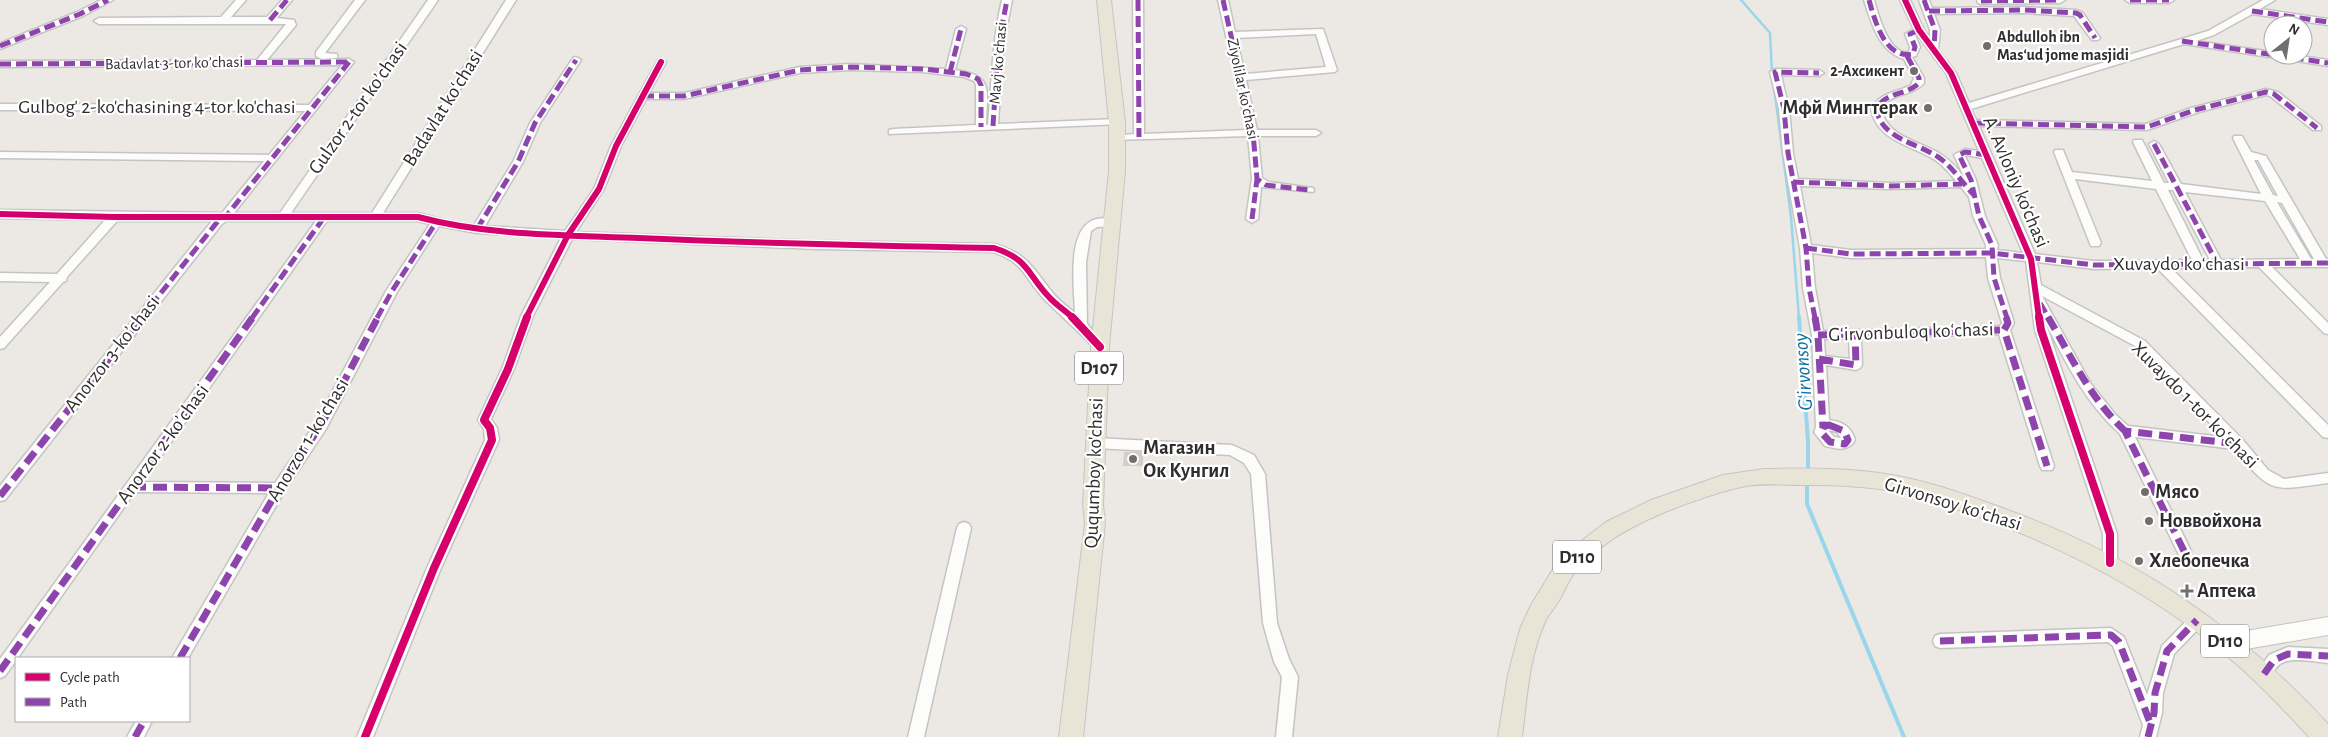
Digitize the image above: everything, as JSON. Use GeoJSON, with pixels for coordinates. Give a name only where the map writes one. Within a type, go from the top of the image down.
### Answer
{"type":"FeatureCollection","features":[{"type":"Feature","properties":{"kind":"main road","name":"Ququmboy ko'chasi"},"geometry":{"type":"LineString","coordinates":[[1070,737],[1095,523],[1093,504],[1100,347],[1117,172],[1117,130],[1104,0]]}},
{"type":"Feature","properties":{"kind":"main road","name":"Girvonsoy koʻchasi"},"geometry":{"type":"LineString","coordinates":[[1510,737],[1522,660],[1536,616],[1566,568],[1606,534],[1652,509],[1693,494],[1754,477],[1870,480],[1930,493],[1989,511],[2049,535],[2110,563],[2198,620],[2229,643],[2264,674],[2324,737]]}},
{"type":"Feature","properties":{"kind":"street"},"geometry":{"type":"LineString","coordinates":[[0,46],[80,14],[108,0]]}},
{"type":"Feature","properties":{"kind":"street"},"geometry":{"type":"LineString","coordinates":[[224,20],[242,0]]}},
{"type":"Feature","properties":{"kind":"street"},"geometry":{"type":"LineString","coordinates":[[270,20],[287,0]]}},
{"type":"Feature","properties":{"kind":"street"},"geometry":{"type":"LineString","coordinates":[[349,62],[346,58],[322,56],[319,54],[360,0]]}},
{"type":"Feature","properties":{"kind":"street","name":"Gulzor 2-tor koʼchasi"},"geometry":{"type":"LineString","coordinates":[[284,216],[433,0]]}},
{"type":"Feature","properties":{"kind":"street","name":"Badavlat koʻchasi"},"geometry":{"type":"LineString","coordinates":[[376,216],[510,0]]}},
{"type":"Feature","properties":{"kind":"street","name":"Mavj koʻchasi"},"geometry":{"type":"LineString","coordinates":[[993,126],[999,32],[1007,0]]}},
{"type":"Feature","properties":{"kind":"street"},"geometry":{"type":"LineString","coordinates":[[1138,0],[1138,137]]}},
{"type":"Feature","properties":{"kind":"street","name":"Ziyolilar koʻchasi"},"geometry":{"type":"LineString","coordinates":[[1223,0],[1253,133],[1257,179],[1252,220]]}},
{"type":"Feature","properties":{"kind":"street"},"geometry":{"type":"LineString","coordinates":[[1869,0],[1883,38],[1896,53],[1907,56],[1913,54],[1915,47],[1910,34],[1919,30]]}},
{"type":"Feature","properties":{"kind":"street","name":"A. Avloniy ko‘chasi"},"geometry":{"type":"LineString","coordinates":[[1905,0],[1919,30],[1951,73],[2031,258],[2041,330],[2110,534],[2110,563]]}},
{"type":"Feature","properties":{"kind":"street"},"geometry":{"type":"LineString","coordinates":[[1924,0],[1934,30],[1934,48]]}},
{"type":"Feature","properties":{"kind":"street"},"geometry":{"type":"LineString","coordinates":[[1971,12],[1981,1],[2060,0]]}},
{"type":"Feature","properties":{"kind":"street"},"geometry":{"type":"LineString","coordinates":[[2130,0],[2169,0]]}},
{"type":"Feature","properties":{"kind":"street"},"geometry":{"type":"LineString","coordinates":[[1967,107],[2182,41],[2211,34],[2270,0]]}},
{"type":"Feature","properties":{"kind":"street"},"geometry":{"type":"LineString","coordinates":[[1929,11],[2024,10],[2076,13],[2080,15],[2095,38]]}},
{"type":"Feature","properties":{"kind":"street"},"geometry":{"type":"LineString","coordinates":[[2252,11],[2328,22]]}},
{"type":"Feature","properties":{"kind":"street"},"geometry":{"type":"LineString","coordinates":[[99,22],[224,20],[286,20],[290,22],[291,25],[259,62]]}},
{"type":"Feature","properties":{"kind":"street","name":"Mavj koʻchasi"},"geometry":{"type":"LineString","coordinates":[[950,72],[961,29]]}},
{"type":"Feature","properties":{"kind":"street"},"geometry":{"type":"LineString","coordinates":[[1232,35],[1320,31],[1332,70],[1240,77]]}},
{"type":"Feature","properties":{"kind":"street"},"geometry":{"type":"LineString","coordinates":[[2182,41],[2328,63]]}},
{"type":"Feature","properties":{"kind":"street"},"geometry":{"type":"LineString","coordinates":[[1907,56],[1919,78],[1919,83],[1913,88],[1883,99],[1876,109],[1878,117],[1892,133],[1942,159],[1962,184],[1975,196]]}},
{"type":"Feature","properties":{"kind":"street"},"geometry":{"type":"LineString","coordinates":[[477,229],[518,162],[520,151],[576,60]]}},
{"type":"Feature","properties":{"kind":"street","name":"Badavlat 3-tor koʼchasi"},"geometry":{"type":"LineString","coordinates":[[0,64],[349,62]]}},
{"type":"Feature","properties":{"kind":"street","name":"Аnorzor 3-koʼchasi"},"geometry":{"type":"LineString","coordinates":[[0,496],[218,220],[227,215],[349,62]]}},
{"type":"Feature","properties":{"kind":"street"},"geometry":{"type":"LineString","coordinates":[[365,737],[434,568],[492,440],[490,428],[484,420],[508,369],[527,316],[568,235],[599,189],[616,146],[661,62]]}},
{"type":"Feature","properties":{"kind":"street","name":"Mavj koʻchasi"},"geometry":{"type":"LineString","coordinates":[[643,96],[684,96],[793,71],[850,67],[950,72],[972,76],[980,82],[981,127]]}},
{"type":"Feature","properties":{"kind":"street","name":"Gʻirvonbuloq koʻchasi"},"geometry":{"type":"LineString","coordinates":[[1819,73],[1775,72],[1784,109],[1793,182],[1806,248],[1809,288],[1818,335],[1823,427]]}},
{"type":"Feature","properties":{"kind":"street"},"geometry":{"type":"LineString","coordinates":[[1974,123],[2147,126],[2195,110],[2266,92],[2274,94],[2317,128]]}},
{"type":"Feature","properties":{"kind":"street","name":"Gulbog' 2-ko'chasining 4-tor ko'chasi"},"geometry":{"type":"LineString","coordinates":[[0,107],[314,108]]}},
{"type":"Feature","properties":{"kind":"street"},"geometry":{"type":"LineString","coordinates":[[894,132],[993,126],[1117,130],[1138,137],[1316,133]]}},
{"type":"Feature","properties":{"kind":"street"},"geometry":{"type":"LineString","coordinates":[[2238,138],[2269,198],[2307,262]]}},
{"type":"Feature","properties":{"kind":"street"},"geometry":{"type":"LineString","coordinates":[[2138,142],[2199,263]]}},
{"type":"Feature","properties":{"kind":"street"},"geometry":{"type":"LineString","coordinates":[[2154,144],[2217,263]]}},
{"type":"Feature","properties":{"kind":"street","name":"Gʻirvonbuloq koʻchasi"},"geometry":{"type":"LineString","coordinates":[[1987,155],[1965,152],[1958,155],[1971,180],[1979,216],[1992,245],[1994,278],[2008,323],[2004,330],[2047,466]]}},
{"type":"Feature","properties":{"kind":"street"},"geometry":{"type":"LineString","coordinates":[[2059,152],[2095,243]]}},
{"type":"Feature","properties":{"kind":"street"},"geometry":{"type":"LineString","coordinates":[[0,155],[273,158]]}},
{"type":"Feature","properties":{"kind":"street"},"geometry":{"type":"LineString","coordinates":[[2248,155],[2262,158],[2325,263]]}},
{"type":"Feature","properties":{"kind":"street"},"geometry":{"type":"LineString","coordinates":[[2068,175],[2286,200]]}},
{"type":"Feature","properties":{"kind":"street"},"geometry":{"type":"LineString","coordinates":[[1257,179],[1266,186],[1310,190]]}},
{"type":"Feature","properties":{"kind":"street"},"geometry":{"type":"LineString","coordinates":[[1793,182],[1890,186],[1962,184]]}},
{"type":"Feature","properties":{"kind":"street"},"geometry":{"type":"LineString","coordinates":[[0,214],[418,217],[477,229],[568,235],[818,245],[994,248],[1010,253],[1022,261],[1049,297],[1080,325],[1100,347]]}},
{"type":"Feature","properties":{"kind":"street"},"geometry":{"type":"LineString","coordinates":[[0,344],[62,278],[114,216]]}},
{"type":"Feature","properties":{"kind":"street","name":"Аnorzor 2-koʼchasi"},"geometry":{"type":"LineString","coordinates":[[0,671],[325,216]]}},
{"type":"Feature","properties":{"kind":"street","name":"Аnorzor 1-koʼchasi"},"geometry":{"type":"LineString","coordinates":[[181,657],[280,488],[321,425],[392,291],[437,221]]}},
{"type":"Feature","properties":{"kind":"street"},"geometry":{"type":"LineString","coordinates":[[1080,325],[1076,252],[1085,231],[1092,225],[1111,223]]}},
{"type":"Feature","properties":{"kind":"street"},"geometry":{"type":"LineString","coordinates":[[1806,248],[1851,254],[1991,253],[2031,258]]}},
{"type":"Feature","properties":{"kind":"street","name":"Xuvaydo koʻchasi"},"geometry":{"type":"LineString","coordinates":[[2031,258],[2094,265],[2325,263]]}},
{"type":"Feature","properties":{"kind":"street"},"geometry":{"type":"LineString","coordinates":[[2159,263],[2328,433]]}},
{"type":"Feature","properties":{"kind":"street"},"geometry":{"type":"LineString","coordinates":[[2261,263],[2328,330]]}},
{"type":"Feature","properties":{"kind":"street"},"geometry":{"type":"LineString","coordinates":[[0,277],[62,278]]}},
{"type":"Feature","properties":{"kind":"street"},"geometry":{"type":"LineString","coordinates":[[2037,293],[2060,334],[2071,363],[2090,393],[2114,422],[2125,431],[2184,551]]}},
{"type":"Feature","properties":{"kind":"street","name":"Xuvaydo 1-tor koʻchasi"},"geometry":{"type":"LineString","coordinates":[[2037,293],[2141,344],[2238,444],[2263,474],[2273,481],[2284,484],[2328,478]]}},
{"type":"Feature","properties":{"kind":"street","name":"Gʻirvonbuloq koʻchasi"},"geometry":{"type":"LineString","coordinates":[[1818,335],[2004,330]]}},
{"type":"Feature","properties":{"kind":"street"},"geometry":{"type":"LineString","coordinates":[[1819,359],[1856,365],[1855,334]]}},
{"type":"Feature","properties":{"kind":"street"},"geometry":{"type":"LineString","coordinates":[[2125,431],[2238,444]]}},
{"type":"Feature","properties":{"kind":"street"},"geometry":{"type":"LineString","coordinates":[[1095,443],[1232,450],[1250,459],[1258,474],[1270,623],[1282,662],[1287,668],[1290,677],[1284,737]]}},
{"type":"Feature","properties":{"kind":"street"},"geometry":{"type":"LineString","coordinates":[[132,487],[280,488]]}},
{"type":"Feature","properties":{"kind":"street"},"geometry":{"type":"LineString","coordinates":[[916,737],[964,528]]}},
{"type":"Feature","properties":{"kind":"street"},"geometry":{"type":"LineString","coordinates":[[2149,731],[2154,713],[2155,693],[2167,651],[2198,620]]}},
{"type":"Feature","properties":{"kind":"street"},"geometry":{"type":"LineString","coordinates":[[2229,643],[2328,626]]}},
{"type":"Feature","properties":{"kind":"street"},"geometry":{"type":"LineString","coordinates":[[1940,642],[2110,635],[2119,642],[2149,731]]}},
{"type":"Feature","properties":{"kind":"street"},"geometry":{"type":"LineString","coordinates":[[2264,674],[2274,660],[2288,654],[2328,656]]}},
{"type":"Feature","properties":{"kind":"street"},"geometry":{"type":"LineString","coordinates":[[135,737],[143,722]]}},
{"type":"Feature","properties":{"kind":"building","name":"Магазин Ок Кунгил"},"geometry":{"type":"Polygon","coordinates":[[[1124,452],[1143,452],[1143,466],[1123,466],[1124,452]]]}},
{"type":"Feature","properties":{"kind":"waterway","name":"G‘irvonsoy"},"geometry":{"type":"LineString","coordinates":[[1741,0],[1770,33],[1772,73]]}},
{"type":"Feature","properties":{"kind":"waterway","name":"G‘irvonsoy"},"geometry":{"type":"LineString","coordinates":[[1774,87],[1791,217],[1799,318]]}},
{"type":"Feature","properties":{"kind":"waterway","name":"G‘irvonsoy"},"geometry":{"type":"LineString","coordinates":[[1799,317],[1808,441],[1808,471]]}},
{"type":"Feature","properties":{"kind":"waterway","name":"G‘irvonsoy"},"geometry":{"type":"LineString","coordinates":[[1807,482],[1807,504],[1904,737]]}},
{"type":"Feature","properties":{"kind":"marked path"},"geometry":{"type":"LineString","coordinates":[[0,46],[80,14],[108,0]]}},
{"type":"Feature","properties":{"kind":"marked path"},"geometry":{"type":"LineString","coordinates":[[270,20],[287,0]]}},
{"type":"Feature","properties":{"kind":"marked path"},"geometry":{"type":"LineString","coordinates":[[993,126],[998,47],[1007,0]]}},
{"type":"Feature","properties":{"kind":"marked path"},"geometry":{"type":"LineString","coordinates":[[1138,0],[1139,137]]}},
{"type":"Feature","properties":{"kind":"marked path"},"geometry":{"type":"LineString","coordinates":[[1223,0],[1253,133],[1257,179],[1266,185],[1309,190]]}},
{"type":"Feature","properties":{"kind":"marked path"},"geometry":{"type":"LineString","coordinates":[[1869,0],[1874,17],[1884,38],[1889,47],[1896,53],[1904,56],[1913,54],[1915,47],[1910,34],[1919,30]]}},
{"type":"Feature","properties":{"kind":"marked path"},"geometry":{"type":"LineString","coordinates":[[1924,0],[1935,30],[1934,49]]}},
{"type":"Feature","properties":{"kind":"marked path"},"geometry":{"type":"LineString","coordinates":[[1981,1],[2060,0]]}},
{"type":"Feature","properties":{"kind":"marked path"},"geometry":{"type":"LineString","coordinates":[[2130,0],[2169,0]]}},
{"type":"Feature","properties":{"kind":"marked path"},"geometry":{"type":"LineString","coordinates":[[1929,11],[2024,10],[2076,13],[2080,15],[2095,38]]}},
{"type":"Feature","properties":{"kind":"marked path"},"geometry":{"type":"LineString","coordinates":[[2252,11],[2328,22]]}},
{"type":"Feature","properties":{"kind":"marked path"},"geometry":{"type":"LineString","coordinates":[[950,72],[961,29]]}},
{"type":"Feature","properties":{"kind":"marked path"},"geometry":{"type":"LineString","coordinates":[[2182,41],[2328,63]]}},
{"type":"Feature","properties":{"kind":"marked path"},"geometry":{"type":"LineString","coordinates":[[1907,56],[1919,78],[1919,83],[1910,90],[1891,95],[1880,102],[1876,109],[1878,119],[1892,134],[1941,159],[1975,196]]}},
{"type":"Feature","properties":{"kind":"marked path"},"geometry":{"type":"LineString","coordinates":[[477,229],[518,162],[535,123],[576,60]]}},
{"type":"Feature","properties":{"kind":"marked path"},"geometry":{"type":"LineString","coordinates":[[0,64],[349,62]]}},
{"type":"Feature","properties":{"kind":"marked path"},"geometry":{"type":"LineString","coordinates":[[0,496],[218,221],[227,215],[349,62]]}},
{"type":"Feature","properties":{"kind":"marked path"},"geometry":{"type":"LineString","coordinates":[[643,96],[684,96],[800,70],[851,67],[923,69],[966,74],[978,79],[981,85],[981,127]]}},
{"type":"Feature","properties":{"kind":"marked path"},"geometry":{"type":"LineString","coordinates":[[1819,73],[1775,72],[1784,109],[1788,153],[1806,248],[1809,288],[1818,335],[1823,427]]}},
{"type":"Feature","properties":{"kind":"marked path"},"geometry":{"type":"LineString","coordinates":[[1974,123],[2147,127],[2195,110],[2266,92],[2274,94],[2317,128]]}},
{"type":"Feature","properties":{"kind":"marked path"},"geometry":{"type":"LineString","coordinates":[[2154,144],[2217,263]]}},
{"type":"Feature","properties":{"kind":"marked path"},"geometry":{"type":"LineString","coordinates":[[1987,155],[1965,152],[1959,155],[1971,180],[1979,216],[1992,245],[1994,278],[2008,323],[2004,330],[2047,466]]}},
{"type":"Feature","properties":{"kind":"marked path"},"geometry":{"type":"LineString","coordinates":[[1252,219],[1257,179]]}},
{"type":"Feature","properties":{"kind":"marked path"},"geometry":{"type":"LineString","coordinates":[[1793,182],[1890,186],[1962,184]]}},
{"type":"Feature","properties":{"kind":"marked path"},"geometry":{"type":"LineString","coordinates":[[0,671],[325,216]]}},
{"type":"Feature","properties":{"kind":"marked path"},"geometry":{"type":"LineString","coordinates":[[181,657],[279,488],[321,425],[392,291],[437,221]]}},
{"type":"Feature","properties":{"kind":"marked path"},"geometry":{"type":"LineString","coordinates":[[1806,248],[1851,254],[1991,253],[2094,265],[2328,263]]}},
{"type":"Feature","properties":{"kind":"marked path"},"geometry":{"type":"LineString","coordinates":[[2040,303],[2087,387],[2110,417],[2125,431]]}},
{"type":"Feature","properties":{"kind":"marked path"},"geometry":{"type":"LineString","coordinates":[[1818,335],[2004,330]]}},
{"type":"Feature","properties":{"kind":"marked path"},"geometry":{"type":"LineString","coordinates":[[1819,359],[1856,365],[1855,334]]}},
{"type":"Feature","properties":{"kind":"marked path"},"geometry":{"type":"LineString","coordinates":[[1829,425],[1839,427],[1846,433],[1848,440],[1845,444],[1830,442],[1821,432],[1823,427],[1829,425]]}},
{"type":"Feature","properties":{"kind":"marked path"},"geometry":{"type":"LineString","coordinates":[[2184,551],[2125,431],[2238,444]]}},
{"type":"Feature","properties":{"kind":"marked path"},"geometry":{"type":"LineString","coordinates":[[132,487],[279,488]]}},
{"type":"Feature","properties":{"kind":"marked path"},"geometry":{"type":"LineString","coordinates":[[2148,737],[2154,713],[2155,693],[2167,651],[2197,620]]}},
{"type":"Feature","properties":{"kind":"marked path"},"geometry":{"type":"LineString","coordinates":[[1940,641],[2111,635],[2119,642],[2151,725]]}},
{"type":"Feature","properties":{"kind":"marked path"},"geometry":{"type":"LineString","coordinates":[[2264,674],[2274,660],[2288,654],[2328,656]]}},
{"type":"Feature","properties":{"kind":"marked path"},"geometry":{"type":"LineString","coordinates":[[135,737],[143,722]]}},
{"type":"Feature","properties":{"kind":"cycle path"},"geometry":{"type":"LineString","coordinates":[[1905,0],[1919,30],[1951,73],[2031,259],[2041,330],[2110,534],[2110,563]]}},
{"type":"Feature","properties":{"kind":"cycle path"},"geometry":{"type":"LineString","coordinates":[[365,737],[434,568],[492,440],[490,428],[484,420],[508,369],[527,316],[568,235],[599,189],[616,146],[661,62]]}},
{"type":"Feature","properties":{"kind":"cycle path"},"geometry":{"type":"LineString","coordinates":[[0,214],[114,217],[418,217],[451,226],[568,235],[818,245],[994,248],[1010,253],[1022,261],[1049,297],[1081,325],[1100,347]]}},
{"type":"Feature","properties":{"kind":"place","name":"Abdulloh ibn Mas‘ud jome masjidi"},"geometry":{"type":"Point","coordinates":[1987,46]}},
{"type":"Feature","properties":{"kind":"place","name":"2-Ахсикент"},"geometry":{"type":"Point","coordinates":[1914,71]}},
{"type":"Feature","properties":{"kind":"place","name":"Мфй Мингтерак"},"geometry":{"type":"Point","coordinates":[1928,108]}},
{"type":"Feature","properties":{"kind":"place","name":"Магазин Ок Кунгил"},"geometry":{"type":"Point","coordinates":[1133,459]}},
{"type":"Feature","properties":{"kind":"place","name":"Мясо"},"geometry":{"type":"Point","coordinates":[2145,492]}},
{"type":"Feature","properties":{"kind":"place","name":"Новвойхона"},"geometry":{"type":"Point","coordinates":[2149,521]}},
{"type":"Feature","properties":{"kind":"place","name":"Хлебопечка"},"geometry":{"type":"Point","coordinates":[2139,561]}},
{"type":"Feature","properties":{"kind":"place","name":"Аптека"},"geometry":{"type":"Point","coordinates":[2187,591]}}]}
